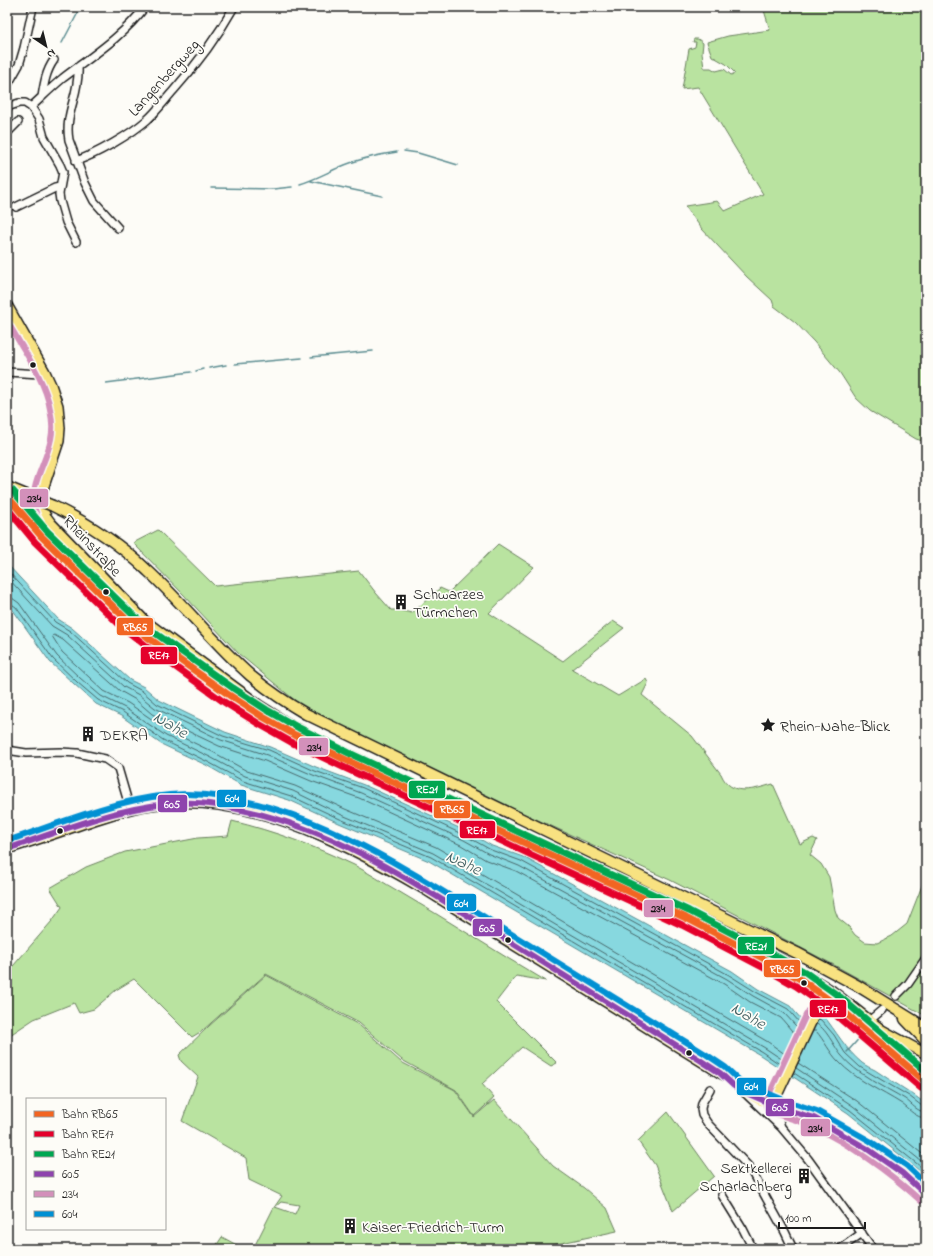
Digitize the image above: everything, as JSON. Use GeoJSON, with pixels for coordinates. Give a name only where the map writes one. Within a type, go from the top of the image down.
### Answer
{"type":"FeatureCollection","features":[{"type":"Feature","properties":{"kind":"highway"},"geometry":{"type":"LineString","coordinates":[[7,487],[53,506],[94,528],[134,558],[162,584],[215,641],[251,676],[289,704],[359,741],[797,953],[854,983],[926,1028]]}},
{"type":"Feature","properties":{"kind":"highway"},"geometry":{"type":"LineString","coordinates":[[895,1009],[926,1041]]}},
{"type":"Feature","properties":{"kind":"main road","name":"Rheinstraße"},"geometry":{"type":"LineString","coordinates":[[7,305],[45,372],[57,401],[60,417],[56,454],[42,492],[41,502],[43,510],[51,523],[144,620],[259,705],[286,722],[312,736],[757,946],[831,990],[882,1030],[926,1054]]}},
{"type":"Feature","properties":{"kind":"main road"},"geometry":{"type":"LineString","coordinates":[[7,849],[130,809],[166,803],[215,804],[268,816],[316,834],[389,869],[424,889],[720,1073],[790,1110],[814,1118]]}},
{"type":"Feature","properties":{"kind":"main road"},"geometry":{"type":"LineString","coordinates":[[775,1102],[813,1018],[831,990]]}},
{"type":"Feature","properties":{"kind":"main road"},"geometry":{"type":"LineString","coordinates":[[720,1073],[744,1092],[775,1102],[788,1104],[866,1148],[902,1173],[926,1195]]}},
{"type":"Feature","properties":{"kind":"street"},"geometry":{"type":"LineString","coordinates":[[7,86],[19,65],[33,7]]}},
{"type":"Feature","properties":{"kind":"street"},"geometry":{"type":"LineString","coordinates":[[31,107],[64,78],[124,30],[145,7]]}},
{"type":"Feature","properties":{"kind":"street","name":"Langenbergweg"},"geometry":{"type":"LineString","coordinates":[[76,161],[87,158],[132,131],[147,120],[198,62],[219,34],[234,7]]}},
{"type":"Feature","properties":{"kind":"street"},"geometry":{"type":"LineString","coordinates":[[42,98],[46,75],[54,60]]}},
{"type":"Feature","properties":{"kind":"street"},"geometry":{"type":"LineString","coordinates":[[78,68],[77,86],[69,114],[69,140],[76,161],[94,200],[118,228]]}},
{"type":"Feature","properties":{"kind":"street"},"geometry":{"type":"LineString","coordinates":[[7,107],[22,103],[27,104],[31,107],[39,119],[44,137],[62,169],[63,175],[60,187],[62,212],[76,242]]}},
{"type":"Feature","properties":{"kind":"street"},"geometry":{"type":"LineString","coordinates":[[7,133],[18,122]]}},
{"type":"Feature","properties":{"kind":"street"},"geometry":{"type":"LineString","coordinates":[[16,207],[60,187]]}},
{"type":"Feature","properties":{"kind":"street"},"geometry":{"type":"LineString","coordinates":[[7,372],[40,374],[45,372]]}},
{"type":"Feature","properties":{"kind":"street"},"geometry":{"type":"LineString","coordinates":[[7,750],[26,753],[72,753],[104,759],[118,768],[130,809]]}},
{"type":"Feature","properties":{"kind":"street"},"geometry":{"type":"LineString","coordinates":[[896,996],[908,984],[926,958]]}},
{"type":"Feature","properties":{"kind":"street"},"geometry":{"type":"LineString","coordinates":[[869,1021],[882,1010]]}},
{"type":"Feature","properties":{"kind":"street"},"geometry":{"type":"LineString","coordinates":[[710,1089],[702,1103],[702,1115],[708,1124],[749,1167],[793,1249]]}},
{"type":"Feature","properties":{"kind":"street"},"geometry":{"type":"LineString","coordinates":[[744,1092],[772,1119],[781,1125],[808,1159],[873,1249]]}},
{"type":"Feature","properties":{"kind":"street"},"geometry":{"type":"LineString","coordinates":[[772,1119],[770,1113],[775,1102]]}},
{"type":"Feature","properties":{"kind":"street"},"geometry":{"type":"LineString","coordinates":[[775,1102],[781,1125]]}},
{"type":"Feature","properties":{"kind":"street"},"geometry":{"type":"LineString","coordinates":[[781,1125],[783,1116],[790,1110]]}},
{"type":"Feature","properties":{"kind":"street"},"geometry":{"type":"LineString","coordinates":[[722,1195],[743,1229],[753,1249]]}},
{"type":"Feature","properties":{"kind":"street"},"geometry":{"type":"LineString","coordinates":[[840,1249],[862,1233]]}},
{"type":"Feature","properties":{"kind":"green space"},"geometry":{"type":"Polygon","coordinates":[[[763,7],[926,7],[926,442],[916,439],[870,411],[856,398],[840,373],[814,342],[795,322],[774,306],[772,300],[747,277],[702,229],[685,206],[717,201],[725,211],[763,194],[698,87],[682,89],[689,49],[695,47],[696,42],[693,42],[694,39],[698,39],[703,43],[702,53],[704,68],[711,68],[716,71],[724,69],[731,75],[735,73],[726,64],[712,56],[707,42],[728,36],[770,30],[763,7]]]}},
{"type":"Feature","properties":{"kind":"green space"},"geometry":{"type":"Polygon","coordinates":[[[158,530],[215,586],[359,571],[391,610],[412,613],[440,588],[449,592],[498,544],[534,567],[489,613],[563,661],[613,621],[624,628],[572,669],[618,696],[646,679],[648,683],[642,695],[692,736],[721,774],[725,782],[737,789],[744,790],[773,784],[800,844],[813,838],[817,840],[810,855],[821,864],[829,877],[835,910],[838,918],[849,927],[855,935],[865,942],[877,943],[892,936],[907,924],[926,877],[926,1016],[834,965],[670,880],[472,790],[303,707],[239,654],[133,543],[158,530]]]}},
{"type":"Feature","properties":{"kind":"green space"},"geometry":{"type":"Polygon","coordinates":[[[232,821],[263,829],[294,840],[354,865],[546,981],[516,976],[496,1002],[557,1063],[551,1066],[522,1047],[482,1084],[494,1098],[474,1116],[456,1090],[402,1060],[359,1023],[266,974],[202,1031],[192,1037],[134,979],[116,990],[94,1009],[79,1013],[74,1003],[34,1019],[7,1037],[7,973],[52,921],[62,907],[50,888],[86,867],[125,852],[198,838],[228,836],[232,821]]]}},
{"type":"Feature","properties":{"kind":"green space"},"geometry":{"type":"Polygon","coordinates":[[[266,975],[359,1025],[401,1062],[455,1090],[474,1117],[494,1100],[553,1166],[584,1188],[607,1208],[617,1231],[543,1247],[543,1249],[253,1249],[273,1209],[282,1196],[249,1180],[246,1158],[182,1121],[198,1077],[181,1061],[179,1055],[266,975]],[[281,1202],[275,1207],[295,1214],[299,1205],[281,1202]]]}},
{"type":"Feature","properties":{"kind":"green space"},"geometry":{"type":"Polygon","coordinates":[[[668,1112],[714,1176],[673,1211],[655,1165],[638,1141],[668,1112]]]}},
{"type":"Feature","properties":{"kind":"green space"},"geometry":{"type":"Polygon","coordinates":[[[222,1237],[244,1249],[214,1249],[222,1237]]]}},
{"type":"Feature","properties":{"kind":"water","name":"Nahe"},"geometry":{"type":"Polygon","coordinates":[[[7,564],[58,619],[72,628],[130,680],[144,687],[159,700],[225,732],[270,747],[316,767],[364,785],[468,832],[492,846],[523,857],[732,971],[758,989],[790,1006],[802,1020],[806,1015],[823,1015],[856,1058],[926,1104],[926,1176],[848,1113],[760,1055],[429,861],[289,800],[241,785],[206,765],[161,744],[121,716],[96,704],[50,662],[13,610],[7,605],[7,564]]]}},
{"type":"Feature","properties":{"kind":"waterway"},"geometry":{"type":"LineString","coordinates":[[62,43],[81,7]]}},
{"type":"Feature","properties":{"kind":"waterway"},"geometry":{"type":"LineString","coordinates":[[404,151],[418,153],[458,165]]}},
{"type":"Feature","properties":{"kind":"waterway"},"geometry":{"type":"LineString","coordinates":[[300,184],[354,162],[397,152]]}},
{"type":"Feature","properties":{"kind":"waterway"},"geometry":{"type":"LineString","coordinates":[[311,181],[382,196]]}},
{"type":"Feature","properties":{"kind":"waterway"},"geometry":{"type":"LineString","coordinates":[[211,188],[273,189],[292,187]]}},
{"type":"Feature","properties":{"kind":"waterway"},"geometry":{"type":"LineString","coordinates":[[311,357],[373,351]]}},
{"type":"Feature","properties":{"kind":"waterway"},"geometry":{"type":"LineString","coordinates":[[235,364],[302,358]]}},
{"type":"Feature","properties":{"kind":"waterway"},"geometry":{"type":"LineString","coordinates":[[209,368],[226,365]]}},
{"type":"Feature","properties":{"kind":"waterway"},"geometry":{"type":"LineString","coordinates":[[196,371],[203,369]]}},
{"type":"Feature","properties":{"kind":"waterway"},"geometry":{"type":"LineString","coordinates":[[106,383],[191,372]]}},
{"type":"Feature","properties":{"kind":"waterway"},"geometry":{"type":"LineString","coordinates":[[847,1052],[863,1034]]}},
{"type":"Feature","properties":{"kind":"rail line","name":"RE21"},"geometry":{"type":"LineString","coordinates":[[13,491],[47,531],[132,614],[155,633],[267,710],[349,753],[689,911],[774,955],[805,972],[840,997],[926,1071]]}},
{"type":"Feature","properties":{"kind":"rail line","name":"RB65"},"geometry":{"type":"LineString","coordinates":[[7,496],[41,536],[127,620],[150,639],[229,695],[263,717],[295,735],[346,760],[686,918],[770,962],[800,979],[835,1004],[926,1082]]}},
{"type":"Feature","properties":{"kind":"rail line","name":"RE17"},"geometry":{"type":"LineString","coordinates":[[7,508],[35,542],[121,626],[224,702],[291,742],[682,925],[766,969],[796,986],[830,1010],[921,1088]]}},
{"type":"Feature","properties":{"kind":"transit line","name":"234"},"geometry":{"type":"LineString","coordinates":[[7,321],[26,352],[44,387],[48,398],[51,416],[51,439],[39,473],[34,495],[34,505],[38,517],[45,529],[139,626],[254,711],[314,747],[753,953],[827,997]]}},
{"type":"Feature","properties":{"kind":"transit line","name":"604"},"geometry":{"type":"LineString","coordinates":[[7,841],[117,804],[140,799],[186,794],[228,798],[271,808],[313,823],[356,842],[436,887],[704,1053],[725,1067],[739,1080],[784,1100],[817,1111],[870,1141],[907,1166],[926,1184]]}},
{"type":"Feature","properties":{"kind":"transit line","name":"605"},"geometry":{"type":"LineString","coordinates":[[7,849],[94,819],[162,804],[192,803],[221,806],[278,819],[313,832],[347,846],[380,863],[444,901],[700,1060],[720,1073],[734,1086],[744,1092],[781,1108],[814,1118],[866,1148],[902,1173],[926,1195]]}},
{"type":"Feature","properties":{"kind":"transit line","name":"234"},"geometry":{"type":"LineString","coordinates":[[824,986],[806,1015],[771,1090],[766,1105],[767,1109],[771,1112],[802,1122],[827,1133],[855,1150],[896,1179],[921,1201]]}},
{"type":"Feature","properties":{"kind":"place","name":"Schwarzes Türmchen"},"geometry":{"type":"Point","coordinates":[401,602]}},
{"type":"Feature","properties":{"kind":"place","name":"Rhein-Nahe-Blick"},"geometry":{"type":"Point","coordinates":[768,725]}},
{"type":"Feature","properties":{"kind":"place","name":"DEKRA"},"geometry":{"type":"Point","coordinates":[88,734]}},
{"type":"Feature","properties":{"kind":"place","name":"Sektkellerei Scharlachberg"},"geometry":{"type":"Point","coordinates":[804,1176]}},
{"type":"Feature","properties":{"kind":"place","name":"Kaiser-Friedrich-Turm"},"geometry":{"type":"Point","coordinates":[350,1226]}}]}
